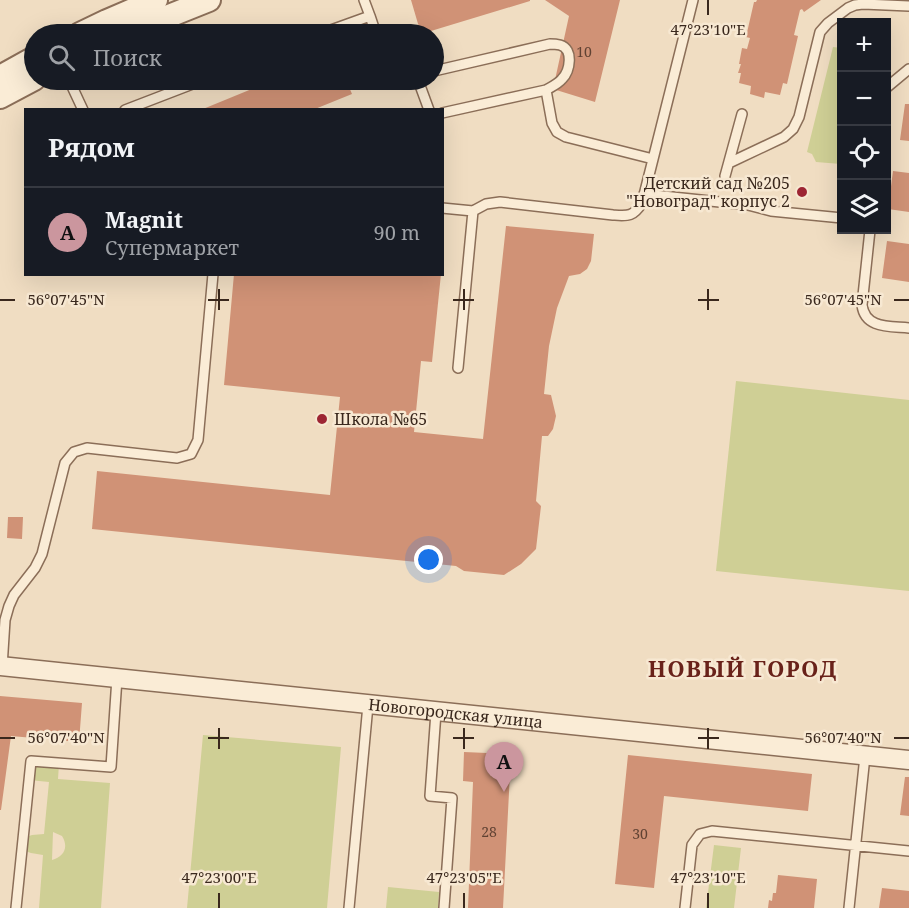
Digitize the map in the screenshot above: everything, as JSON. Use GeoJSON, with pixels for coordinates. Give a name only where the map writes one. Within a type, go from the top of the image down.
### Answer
{"type":"FeatureCollection","features":[{"type":"Feature","properties":{"kind":"street"},"geometry":{"type":"LineString","coordinates":[[101,24],[156,0]]}},
{"type":"Feature","properties":{"kind":"street"},"geometry":{"type":"LineString","coordinates":[[149,24],[209,0]]}},
{"type":"Feature","properties":{"kind":"street"},"geometry":{"type":"LineString","coordinates":[[0,77],[24,72]]}},
{"type":"Feature","properties":{"kind":"street"},"geometry":{"type":"LineString","coordinates":[[0,97],[24,76]]}},
{"type":"Feature","properties":{"kind":"street","name":"Новогородская улица"},"geometry":{"type":"LineString","coordinates":[[1,667],[909,760]]}},
{"type":"Feature","properties":{"kind":"lane"},"geometry":{"type":"LineString","coordinates":[[364,0],[372,24]]}},
{"type":"Feature","properties":{"kind":"lane"},"geometry":{"type":"LineString","coordinates":[[444,208],[473,211],[486,204],[500,202],[627,216],[636,212],[642,203],[693,0]]}},
{"type":"Feature","properties":{"kind":"lane"},"geometry":{"type":"LineString","coordinates":[[729,163],[784,137],[793,129],[799,118],[820,32],[828,22],[855,5],[909,6]]}},
{"type":"Feature","properties":{"kind":"lane"},"geometry":{"type":"LineString","coordinates":[[347,24],[369,16]]}},
{"type":"Feature","properties":{"kind":"lane"},"geometry":{"type":"LineString","coordinates":[[444,69],[550,44],[566,49],[569,56],[568,71],[561,81],[546,90],[444,113]]}},
{"type":"Feature","properties":{"kind":"lane"},"geometry":{"type":"LineString","coordinates":[[891,84],[909,69]]}},
{"type":"Feature","properties":{"kind":"lane"},"geometry":{"type":"LineString","coordinates":[[74,90],[82,108]]}},
{"type":"Feature","properties":{"kind":"lane"},"geometry":{"type":"LineString","coordinates":[[130,108],[177,90]]}},
{"type":"Feature","properties":{"kind":"lane"},"geometry":{"type":"LineString","coordinates":[[422,90],[428,108]]}},
{"type":"Feature","properties":{"kind":"lane"},"geometry":{"type":"LineString","coordinates":[[546,90],[552,123],[557,132],[566,137],[653,159]]}},
{"type":"Feature","properties":{"kind":"lane"},"geometry":{"type":"LineString","coordinates":[[725,177],[742,114]]}},
{"type":"Feature","properties":{"kind":"lane"},"geometry":{"type":"LineString","coordinates":[[644,194],[837,218]]}},
{"type":"Feature","properties":{"kind":"lane"},"geometry":{"type":"LineString","coordinates":[[458,368],[473,211]]}},
{"type":"Feature","properties":{"kind":"lane"},"geometry":{"type":"LineString","coordinates":[[870,234],[863,312],[872,323],[909,328]]}},
{"type":"Feature","properties":{"kind":"lane"},"geometry":{"type":"LineString","coordinates":[[1,667],[5,620],[9,606],[42,554],[65,463],[74,452],[87,448],[177,458],[191,454],[198,440],[213,276]]}},
{"type":"Feature","properties":{"kind":"lane"},"geometry":{"type":"LineString","coordinates":[[16,908],[31,761],[111,767],[117,678]]}},
{"type":"Feature","properties":{"kind":"lane"},"geometry":{"type":"LineString","coordinates":[[349,908],[368,705]]}},
{"type":"Feature","properties":{"kind":"lane"},"geometry":{"type":"LineString","coordinates":[[436,712],[430,796],[452,798],[444,908]]}},
{"type":"Feature","properties":{"kind":"lane"},"geometry":{"type":"LineString","coordinates":[[849,908],[865,756]]}},
{"type":"Feature","properties":{"kind":"lane"},"geometry":{"type":"LineString","coordinates":[[684,908],[692,845],[700,834],[712,831],[909,851]]}},
{"type":"Feature","properties":{"kind":"green space"},"geometry":{"type":"Polygon","coordinates":[[[833,47],[837,48],[837,164],[816,162],[812,154],[807,152],[833,47]]]}},
{"type":"Feature","properties":{"kind":"green space"},"geometry":{"type":"Polygon","coordinates":[[[736,381],[909,400],[909,591],[716,571],[736,381]]]}},
{"type":"Feature","properties":{"kind":"green space"},"geometry":{"type":"Polygon","coordinates":[[[203,735],[341,747],[327,908],[187,908],[203,735]]]}},
{"type":"Feature","properties":{"kind":"green space"},"geometry":{"type":"Polygon","coordinates":[[[31,761],[59,764],[58,779],[110,783],[101,908],[39,908],[43,855],[25,851],[26,837],[44,834],[49,782],[29,780],[31,761]],[[53,832],[52,860],[60,857],[64,851],[65,844],[62,836],[53,832]]]}},
{"type":"Feature","properties":{"kind":"green space"},"geometry":{"type":"Polygon","coordinates":[[[714,845],[741,848],[734,908],[706,908],[714,845]]]}},
{"type":"Feature","properties":{"kind":"green space"},"geometry":{"type":"Polygon","coordinates":[[[388,887],[439,892],[438,908],[386,908],[388,887]]]}},
{"type":"Feature","properties":{"kind":"building"},"geometry":{"type":"Polygon","coordinates":[[[411,0],[530,0],[444,27],[444,24],[418,24],[411,0]]]}},
{"type":"Feature","properties":{"kind":"building"},"geometry":{"type":"Polygon","coordinates":[[[545,0],[620,0],[595,102],[553,89],[569,16],[545,0]]]}},
{"type":"Feature","properties":{"kind":"building"},"geometry":{"type":"Polygon","coordinates":[[[757,0],[821,0],[804,12],[800,10],[794,35],[798,36],[787,84],[783,83],[780,95],[765,92],[764,98],[750,94],[751,86],[739,83],[741,73],[738,73],[742,48],[747,49],[750,38],[746,37],[754,2],[757,0]]]}},
{"type":"Feature","properties":{"kind":"building"},"geometry":{"type":"Polygon","coordinates":[[[250,90],[350,90],[352,94],[317,108],[205,108],[250,90]]]}},
{"type":"Feature","properties":{"kind":"building"},"geometry":{"type":"Polygon","coordinates":[[[905,104],[909,104],[909,141],[900,140],[905,104]]]}},
{"type":"Feature","properties":{"kind":"building"},"geometry":{"type":"Polygon","coordinates":[[[893,171],[909,173],[909,212],[891,209],[893,171]]]}},
{"type":"Feature","properties":{"kind":"building"},"geometry":{"type":"Polygon","coordinates":[[[506,226],[594,234],[591,261],[587,269],[580,274],[569,276],[557,308],[549,346],[544,394],[551,395],[556,416],[553,429],[548,436],[542,436],[536,501],[541,506],[536,549],[521,564],[504,575],[464,571],[456,566],[92,529],[97,471],[330,495],[340,397],[224,385],[234,276],[441,276],[432,362],[421,361],[414,432],[483,439],[506,226]]]}},
{"type":"Feature","properties":{"kind":"building"},"geometry":{"type":"Polygon","coordinates":[[[887,241],[909,244],[909,282],[882,278],[887,241]]]}},
{"type":"Feature","properties":{"kind":"building"},"geometry":{"type":"Polygon","coordinates":[[[8,517],[23,517],[22,539],[7,538],[8,517]]]}},
{"type":"Feature","properties":{"kind":"building"},"geometry":{"type":"Polygon","coordinates":[[[0,696],[82,703],[79,742],[11,736],[1,810],[0,810],[0,696]]]}},
{"type":"Feature","properties":{"kind":"building"},"geometry":{"type":"Polygon","coordinates":[[[464,752],[511,754],[503,908],[468,908],[473,782],[463,781],[464,752]]]}},
{"type":"Feature","properties":{"kind":"building"},"geometry":{"type":"Polygon","coordinates":[[[628,755],[812,774],[808,811],[664,796],[654,888],[615,884],[628,755]]]}},
{"type":"Feature","properties":{"kind":"building"},"geometry":{"type":"Polygon","coordinates":[[[905,777],[909,777],[909,816],[900,815],[905,777]]]}},
{"type":"Feature","properties":{"kind":"building"},"geometry":{"type":"Polygon","coordinates":[[[778,875],[817,879],[814,908],[768,908],[769,900],[772,901],[773,893],[776,893],[778,875]]]}},
{"type":"Feature","properties":{"kind":"building"},"geometry":{"type":"Polygon","coordinates":[[[882,888],[909,891],[909,908],[879,908],[882,888]]]}},
{"type":"Feature","properties":{"kind":"place","name":"Детский сад №205 \"Новоград\" корпус 2"},"geometry":{"type":"Point","coordinates":[802,192]}},
{"type":"Feature","properties":{"kind":"place","name":"Школа №65"},"geometry":{"type":"Point","coordinates":[322,419]}},
{"type":"Feature","properties":{"kind":"place","name":"Magnit"},"geometry":{"type":"Point","coordinates":[504,792]}},
{"type":"Feature","properties":{"kind":"district","name":"НОВЫЙ ГОРОД"},"geometry":{"type":"Point","coordinates":[743,669]}}]}
